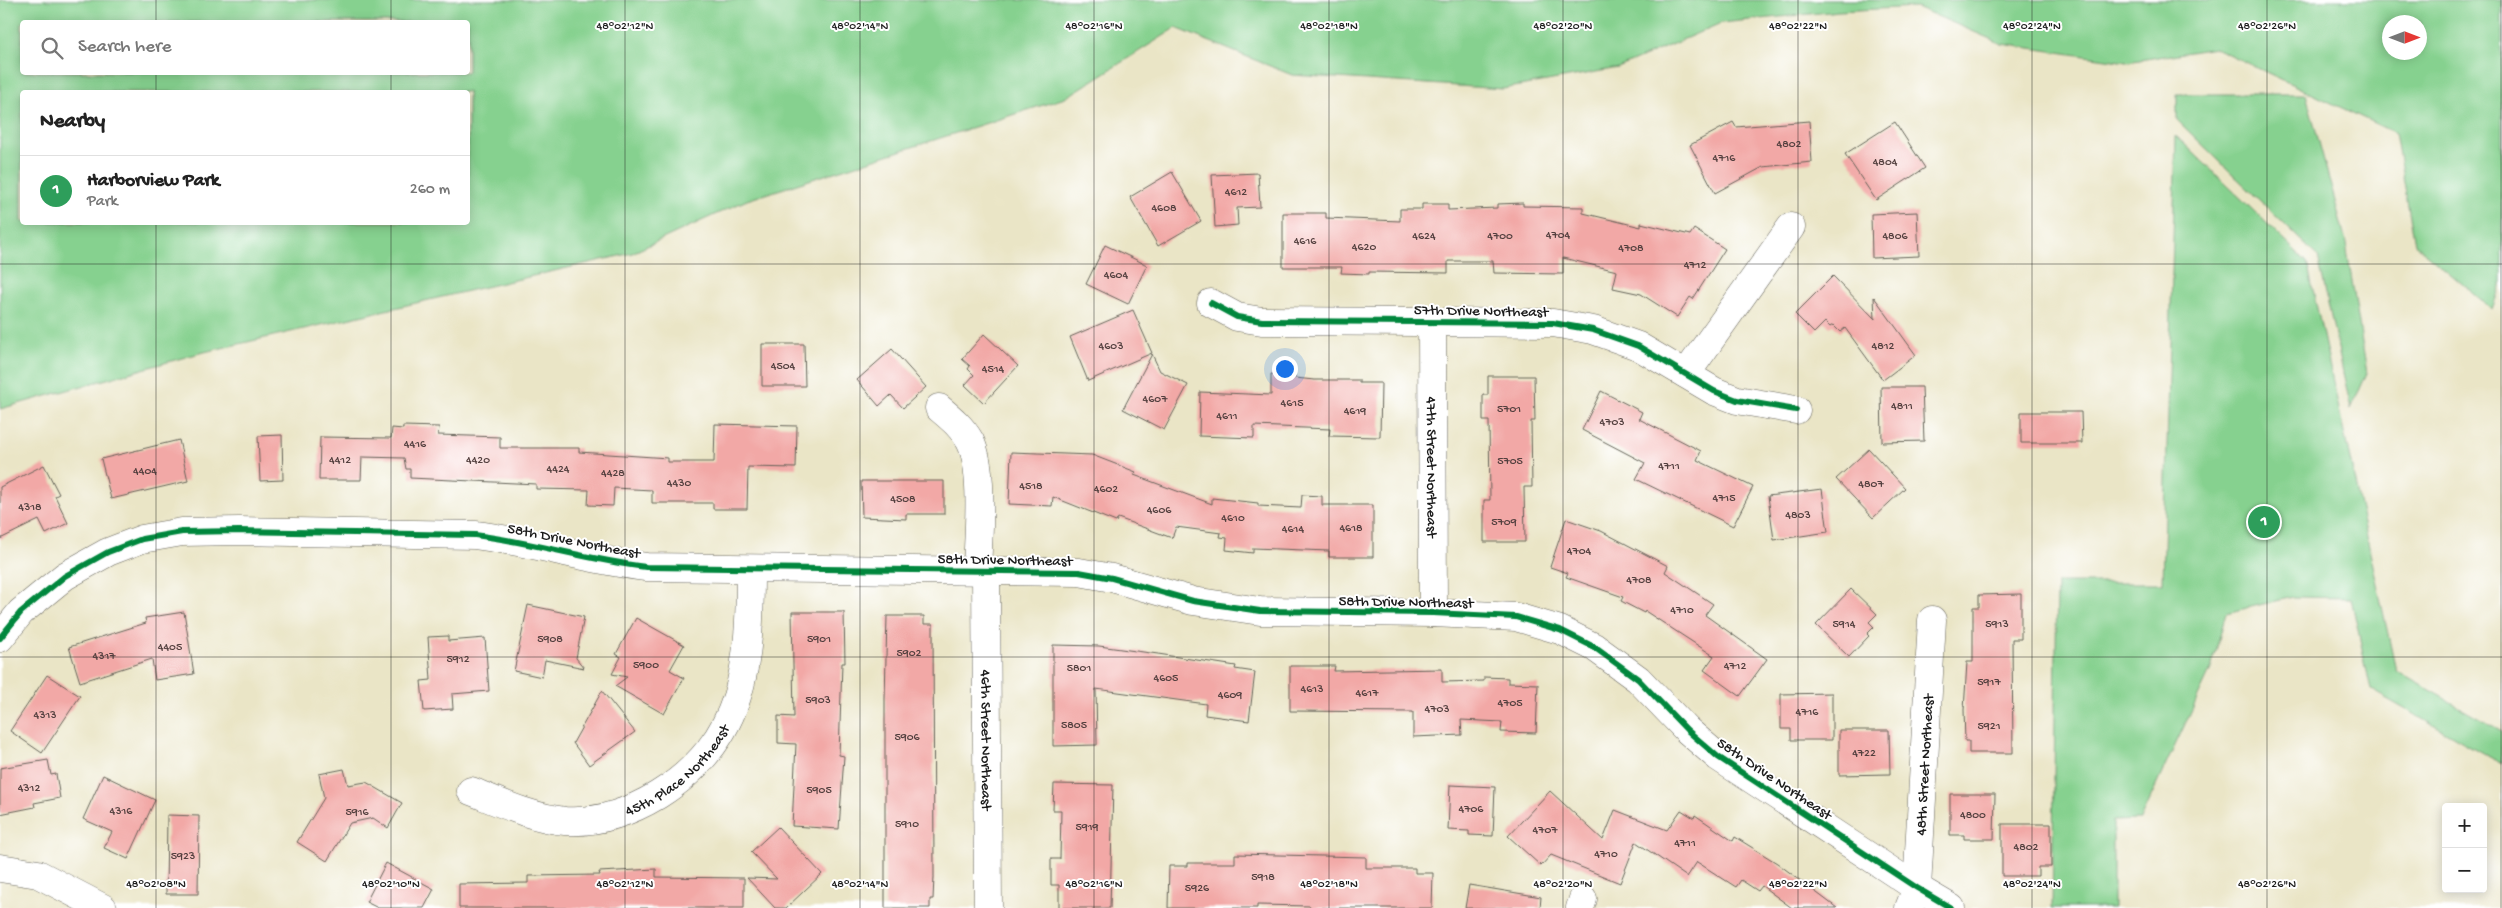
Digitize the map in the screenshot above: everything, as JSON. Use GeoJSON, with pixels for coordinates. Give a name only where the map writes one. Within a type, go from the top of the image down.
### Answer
{"type":"FeatureCollection","features":[{"type":"Feature","properties":{"kind":"street"},"geometry":{"type":"LineString","coordinates":[[1686,374],[1791,227]]}},
{"type":"Feature","properties":{"kind":"street","name":"57th Drive Northeast"},"geometry":{"type":"LineString","coordinates":[[1211,303],[1237,317],[1262,321],[1432,321],[1553,324],[1593,330],[1638,346],[1714,391],[1737,400],[1796,410]]}},
{"type":"Feature","properties":{"kind":"street","name":"47th Street Northeast"},"geometry":{"type":"LineString","coordinates":[[1432,321],[1433,612]]}},
{"type":"Feature","properties":{"kind":"street","name":"46th Street Northeast"},"geometry":{"type":"LineString","coordinates":[[939,408],[960,427],[975,456],[978,472],[982,571],[988,908]]}},
{"type":"Feature","properties":{"kind":"street","name":"58th Drive Northeast"},"geometry":{"type":"LineString","coordinates":[[0,638],[21,612],[65,576],[116,549],[142,540],[182,532],[475,535],[509,539],[603,562],[646,567],[1079,572],[1112,578],[1193,601],[1260,611],[1433,612],[1516,617],[1560,630],[1594,647],[1638,679],[1688,730],[1718,757],[1913,898],[1950,908]]}},
{"type":"Feature","properties":{"kind":"street","name":"45th Place Northeast"},"geometry":{"type":"LineString","coordinates":[[471,791],[515,809],[564,821],[596,820],[638,807],[677,783],[705,757],[732,712],[745,671],[750,626],[750,569]]}},
{"type":"Feature","properties":{"kind":"street","name":"48th Street Northeast"},"geometry":{"type":"LineString","coordinates":[[1913,898],[1932,620]]}},
{"type":"Feature","properties":{"kind":"street"},"geometry":{"type":"LineString","coordinates":[[0,868],[38,874],[103,908]]}},
{"type":"Feature","properties":{"kind":"green space"},"geometry":{"type":"Polygon","coordinates":[[[0,0],[2502,0],[2502,282],[2492,309],[2415,244],[2395,133],[2215,48],[2127,62],[2002,44],[1916,7],[1839,11],[1721,23],[1618,68],[1503,89],[1292,75],[1176,28],[1065,98],[747,200],[632,253],[200,353],[0,409],[0,0]]]}},
{"type":"Feature","properties":{"kind":"green space"},"geometry":{"type":"Polygon","coordinates":[[[2177,94],[2306,94],[2345,238],[2367,373],[2351,409],[2318,257],[2177,120],[2177,94]]]}},
{"type":"Feature","properties":{"kind":"green space"},"geometry":{"type":"Polygon","coordinates":[[[2176,136],[2307,262],[2396,671],[2502,731],[2502,764],[2371,690],[2351,598],[2293,597],[2226,613],[2211,669],[2140,820],[2113,821],[2113,908],[2052,908],[2057,583],[2163,583],[2176,136]]]}},
{"type":"Feature","properties":{"kind":"building"},"geometry":{"type":"Polygon","coordinates":[[[1809,121],[1812,162],[1763,167],[1715,193],[1690,145],[1733,122],[1736,127],[1809,121]]]}},
{"type":"Feature","properties":{"kind":"building"},"geometry":{"type":"Polygon","coordinates":[[[1895,122],[1925,168],[1876,200],[1845,154],[1895,122]]]}},
{"type":"Feature","properties":{"kind":"building"},"geometry":{"type":"Polygon","coordinates":[[[1172,172],[1201,221],[1158,246],[1130,197],[1172,172]]]}},
{"type":"Feature","properties":{"kind":"building"},"geometry":{"type":"Polygon","coordinates":[[[1258,173],[1260,207],[1237,208],[1238,225],[1215,227],[1212,175],[1258,173]]]}},
{"type":"Feature","properties":{"kind":"building"},"geometry":{"type":"Polygon","coordinates":[[[1523,203],[1523,206],[1583,207],[1583,213],[1641,227],[1641,223],[1690,235],[1694,229],[1725,249],[1693,299],[1690,297],[1677,317],[1641,294],[1613,288],[1617,271],[1563,258],[1563,274],[1494,273],[1493,261],[1448,261],[1448,273],[1341,273],[1342,267],[1283,267],[1283,213],[1326,213],[1326,218],[1400,221],[1400,209],[1422,209],[1422,204],[1448,204],[1448,210],[1497,208],[1497,204],[1523,203]]]}},
{"type":"Feature","properties":{"kind":"building"},"geometry":{"type":"Polygon","coordinates":[[[1917,212],[1919,256],[1872,258],[1871,214],[1917,212]]]}},
{"type":"Feature","properties":{"kind":"building"},"geometry":{"type":"Polygon","coordinates":[[[1105,245],[1147,265],[1128,304],[1086,284],[1105,245]]]}},
{"type":"Feature","properties":{"kind":"building"},"geometry":{"type":"Polygon","coordinates":[[[1833,276],[1875,319],[1874,297],[1916,355],[1883,380],[1845,328],[1840,332],[1833,325],[1830,327],[1825,322],[1814,333],[1795,314],[1833,276]]]}},
{"type":"Feature","properties":{"kind":"building"},"geometry":{"type":"Polygon","coordinates":[[[1133,310],[1152,353],[1088,381],[1070,337],[1133,310]]]}},
{"type":"Feature","properties":{"kind":"building"},"geometry":{"type":"Polygon","coordinates":[[[984,334],[1018,366],[984,403],[965,385],[974,375],[968,369],[970,366],[962,359],[984,334]]]}},
{"type":"Feature","properties":{"kind":"building"},"geometry":{"type":"Polygon","coordinates":[[[762,344],[804,344],[805,386],[762,386],[762,344]]]}},
{"type":"Feature","properties":{"kind":"building"},"geometry":{"type":"Polygon","coordinates":[[[892,349],[926,387],[903,408],[891,395],[879,406],[857,380],[892,349]]]}},
{"type":"Feature","properties":{"kind":"building"},"geometry":{"type":"Polygon","coordinates":[[[1152,354],[1160,371],[1188,385],[1164,430],[1123,409],[1152,354]]]}},
{"type":"Feature","properties":{"kind":"building"},"geometry":{"type":"Polygon","coordinates":[[[1271,374],[1295,375],[1295,378],[1314,380],[1359,380],[1359,383],[1381,383],[1380,437],[1329,436],[1330,429],[1254,426],[1254,438],[1199,436],[1200,392],[1271,395],[1271,374]]]}},
{"type":"Feature","properties":{"kind":"building"},"geometry":{"type":"Polygon","coordinates":[[[1488,376],[1534,376],[1535,421],[1531,421],[1532,487],[1524,487],[1525,542],[1484,542],[1484,500],[1490,500],[1489,421],[1483,421],[1483,395],[1488,395],[1488,376]]]}},
{"type":"Feature","properties":{"kind":"building"},"geometry":{"type":"Polygon","coordinates":[[[1881,387],[1922,387],[1924,441],[1882,442],[1881,387]]]}},
{"type":"Feature","properties":{"kind":"building"},"geometry":{"type":"Polygon","coordinates":[[[1601,391],[1642,412],[1639,419],[1701,451],[1697,460],[1753,487],[1733,526],[1636,479],[1645,463],[1582,430],[1601,391]]]}},
{"type":"Feature","properties":{"kind":"building"},"geometry":{"type":"Polygon","coordinates":[[[2021,412],[2081,412],[2082,443],[2021,443],[2021,412]]]}},
{"type":"Feature","properties":{"kind":"building"},"geometry":{"type":"Polygon","coordinates":[[[715,424],[797,426],[796,468],[748,467],[747,509],[713,509],[713,503],[652,503],[652,490],[614,488],[613,506],[588,505],[589,490],[536,489],[536,484],[410,478],[410,469],[406,469],[404,458],[362,457],[361,480],[319,480],[320,437],[391,438],[392,428],[403,429],[403,426],[439,427],[438,435],[500,437],[500,448],[579,448],[579,452],[668,458],[668,462],[714,462],[715,424]]]}},
{"type":"Feature","properties":{"kind":"building"},"geometry":{"type":"Polygon","coordinates":[[[282,435],[283,480],[260,481],[258,436],[282,435]]]}},
{"type":"Feature","properties":{"kind":"building"},"geometry":{"type":"Polygon","coordinates":[[[179,440],[188,481],[111,499],[101,459],[179,440]]]}},
{"type":"Feature","properties":{"kind":"building"},"geometry":{"type":"Polygon","coordinates":[[[1869,449],[1905,488],[1873,518],[1836,479],[1869,449]]]}},
{"type":"Feature","properties":{"kind":"building"},"geometry":{"type":"Polygon","coordinates":[[[1011,452],[1092,455],[1136,472],[1134,475],[1212,504],[1212,498],[1258,503],[1258,506],[1301,508],[1302,495],[1322,496],[1322,505],[1373,505],[1373,557],[1329,557],[1329,551],[1253,548],[1253,553],[1226,550],[1227,538],[1220,537],[1221,533],[1176,527],[1172,538],[1118,518],[1116,522],[1053,497],[1052,506],[1009,504],[1011,452]]]}},
{"type":"Feature","properties":{"kind":"building"},"geometry":{"type":"Polygon","coordinates":[[[44,465],[59,494],[55,496],[68,523],[46,534],[39,520],[0,539],[0,487],[44,465]]]}},
{"type":"Feature","properties":{"kind":"building"},"geometry":{"type":"Polygon","coordinates":[[[861,481],[944,481],[944,514],[906,514],[906,519],[862,517],[861,481]]]}},
{"type":"Feature","properties":{"kind":"building"},"geometry":{"type":"Polygon","coordinates":[[[1822,489],[1828,532],[1774,540],[1768,496],[1822,489]]]}},
{"type":"Feature","properties":{"kind":"building"},"geometry":{"type":"Polygon","coordinates":[[[1566,519],[1601,531],[1668,566],[1665,572],[1713,604],[1705,615],[1767,659],[1740,696],[1704,670],[1714,656],[1645,611],[1644,613],[1621,601],[1623,597],[1566,577],[1568,573],[1550,567],[1566,519]]]}},
{"type":"Feature","properties":{"kind":"building"},"geometry":{"type":"Polygon","coordinates":[[[1851,589],[1877,614],[1869,622],[1874,627],[1867,634],[1869,636],[1849,657],[1816,625],[1851,589]]]}},
{"type":"Feature","properties":{"kind":"building"},"geometry":{"type":"Polygon","coordinates":[[[2021,594],[2021,639],[2012,639],[2013,753],[1969,753],[1969,741],[1965,741],[1964,710],[1967,662],[1973,662],[1973,607],[1979,607],[1979,595],[2021,594]]]}},
{"type":"Feature","properties":{"kind":"building"},"geometry":{"type":"Polygon","coordinates":[[[528,605],[584,617],[576,658],[584,668],[545,660],[542,677],[514,671],[528,605]]]}},
{"type":"Feature","properties":{"kind":"building"},"geometry":{"type":"Polygon","coordinates":[[[184,612],[194,674],[155,680],[152,659],[80,682],[69,647],[146,623],[145,618],[184,612]]]}},
{"type":"Feature","properties":{"kind":"building"},"geometry":{"type":"Polygon","coordinates":[[[792,612],[844,612],[845,663],[842,663],[839,755],[844,756],[839,829],[792,826],[796,744],[778,743],[778,716],[794,717],[792,612]]]}},
{"type":"Feature","properties":{"kind":"building"},"geometry":{"type":"Polygon","coordinates":[[[887,616],[924,616],[924,624],[933,624],[934,877],[933,899],[930,899],[930,908],[885,908],[887,616]]]}},
{"type":"Feature","properties":{"kind":"building"},"geometry":{"type":"Polygon","coordinates":[[[636,618],[684,645],[670,670],[684,678],[664,714],[615,686],[627,677],[612,674],[621,657],[616,654],[636,618]]]}},
{"type":"Feature","properties":{"kind":"building"},"geometry":{"type":"Polygon","coordinates":[[[448,636],[448,641],[485,638],[489,691],[452,694],[453,709],[424,711],[421,681],[431,680],[428,637],[448,636]]]}},
{"type":"Feature","properties":{"kind":"building"},"geometry":{"type":"Polygon","coordinates":[[[1053,645],[1099,646],[1236,666],[1235,669],[1255,672],[1249,721],[1205,715],[1206,704],[1096,689],[1097,745],[1053,746],[1053,645]]]}},
{"type":"Feature","properties":{"kind":"building"},"geometry":{"type":"Polygon","coordinates":[[[1290,666],[1335,666],[1334,671],[1442,669],[1442,682],[1484,681],[1484,677],[1508,678],[1508,683],[1538,684],[1536,733],[1501,732],[1502,722],[1461,720],[1462,735],[1413,737],[1413,712],[1290,711],[1290,666]]]}},
{"type":"Feature","properties":{"kind":"building"},"geometry":{"type":"Polygon","coordinates":[[[47,675],[80,696],[42,753],[10,731],[47,675]]]}},
{"type":"Feature","properties":{"kind":"building"},"geometry":{"type":"Polygon","coordinates":[[[602,691],[635,732],[589,765],[573,743],[602,691]]]}},
{"type":"Feature","properties":{"kind":"building"},"geometry":{"type":"Polygon","coordinates":[[[1832,693],[1832,740],[1791,740],[1791,729],[1781,729],[1781,694],[1832,693]]]}},
{"type":"Feature","properties":{"kind":"building"},"geometry":{"type":"Polygon","coordinates":[[[1839,730],[1889,730],[1890,774],[1839,775],[1839,730]]]}},
{"type":"Feature","properties":{"kind":"building"},"geometry":{"type":"Polygon","coordinates":[[[48,760],[51,775],[56,774],[60,798],[34,803],[35,807],[0,814],[0,768],[48,760]]]}},
{"type":"Feature","properties":{"kind":"building"},"geometry":{"type":"Polygon","coordinates":[[[344,769],[348,785],[366,782],[402,803],[388,828],[373,818],[350,823],[327,861],[297,842],[324,798],[319,774],[344,769]]]}},
{"type":"Feature","properties":{"kind":"building"},"geometry":{"type":"Polygon","coordinates":[[[103,775],[155,800],[128,859],[104,848],[112,832],[83,819],[103,775]]]}},
{"type":"Feature","properties":{"kind":"building"},"geometry":{"type":"Polygon","coordinates":[[[1054,784],[1113,785],[1110,908],[1059,908],[1059,885],[1051,885],[1051,859],[1060,859],[1061,810],[1053,810],[1054,784]]]}},
{"type":"Feature","properties":{"kind":"building"},"geometry":{"type":"Polygon","coordinates":[[[1450,785],[1495,787],[1493,836],[1469,835],[1469,831],[1448,830],[1450,785]]]}},
{"type":"Feature","properties":{"kind":"building"},"geometry":{"type":"Polygon","coordinates":[[[1550,791],[1603,840],[1615,810],[1667,830],[1681,810],[1694,818],[1695,815],[1733,841],[1735,837],[1777,863],[1837,908],[1792,908],[1762,886],[1758,891],[1741,880],[1736,887],[1697,862],[1687,877],[1636,842],[1620,883],[1551,855],[1541,866],[1508,836],[1550,791]]]}},
{"type":"Feature","properties":{"kind":"building"},"geometry":{"type":"Polygon","coordinates":[[[1950,794],[1995,794],[1994,839],[1964,839],[1964,835],[1950,835],[1950,794]]]}},
{"type":"Feature","properties":{"kind":"building"},"geometry":{"type":"Polygon","coordinates":[[[167,815],[199,816],[198,894],[166,894],[167,815]]]}},
{"type":"Feature","properties":{"kind":"building"},"geometry":{"type":"Polygon","coordinates":[[[2002,824],[2051,824],[2051,867],[2038,867],[2038,876],[2002,876],[2002,824]]]}},
{"type":"Feature","properties":{"kind":"building"},"geometry":{"type":"Polygon","coordinates":[[[778,827],[822,874],[786,908],[775,908],[747,878],[777,879],[751,852],[778,827]]]}},
{"type":"Feature","properties":{"kind":"building"},"geometry":{"type":"Polygon","coordinates":[[[1235,854],[1366,857],[1366,868],[1415,868],[1415,873],[1433,873],[1432,908],[1310,908],[1310,906],[1257,905],[1257,908],[1168,908],[1169,866],[1188,866],[1188,863],[1235,863],[1235,854]]]}},
{"type":"Feature","properties":{"kind":"building"},"geometry":{"type":"Polygon","coordinates":[[[386,863],[434,889],[424,908],[378,908],[366,902],[386,863]]]}},
{"type":"Feature","properties":{"kind":"building"},"geometry":{"type":"Polygon","coordinates":[[[656,869],[656,877],[744,878],[744,908],[459,908],[459,884],[528,883],[528,876],[600,875],[599,872],[656,869]]]}},
{"type":"Feature","properties":{"kind":"building"},"geometry":{"type":"Polygon","coordinates":[[[1469,885],[1541,897],[1540,908],[1465,908],[1469,885]]]}},
{"type":"Feature","properties":{"kind":"cycle path"},"geometry":{"type":"LineString","coordinates":[[1211,303],[1237,317],[1262,321],[1553,323],[1593,330],[1638,346],[1714,391],[1737,400],[1796,410]]}},
{"type":"Feature","properties":{"kind":"cycle path"},"geometry":{"type":"LineString","coordinates":[[0,638],[21,612],[65,576],[108,552],[142,539],[182,532],[239,531],[475,535],[646,567],[1079,572],[1112,578],[1193,601],[1260,611],[1433,613],[1516,617],[1560,630],[1594,647],[1638,679],[1687,730],[1718,757],[1917,888],[1951,908]]}},
{"type":"Feature","properties":{"kind":"place","name":"Harborview Park"},"geometry":{"type":"Point","coordinates":[2264,522]}}]}
